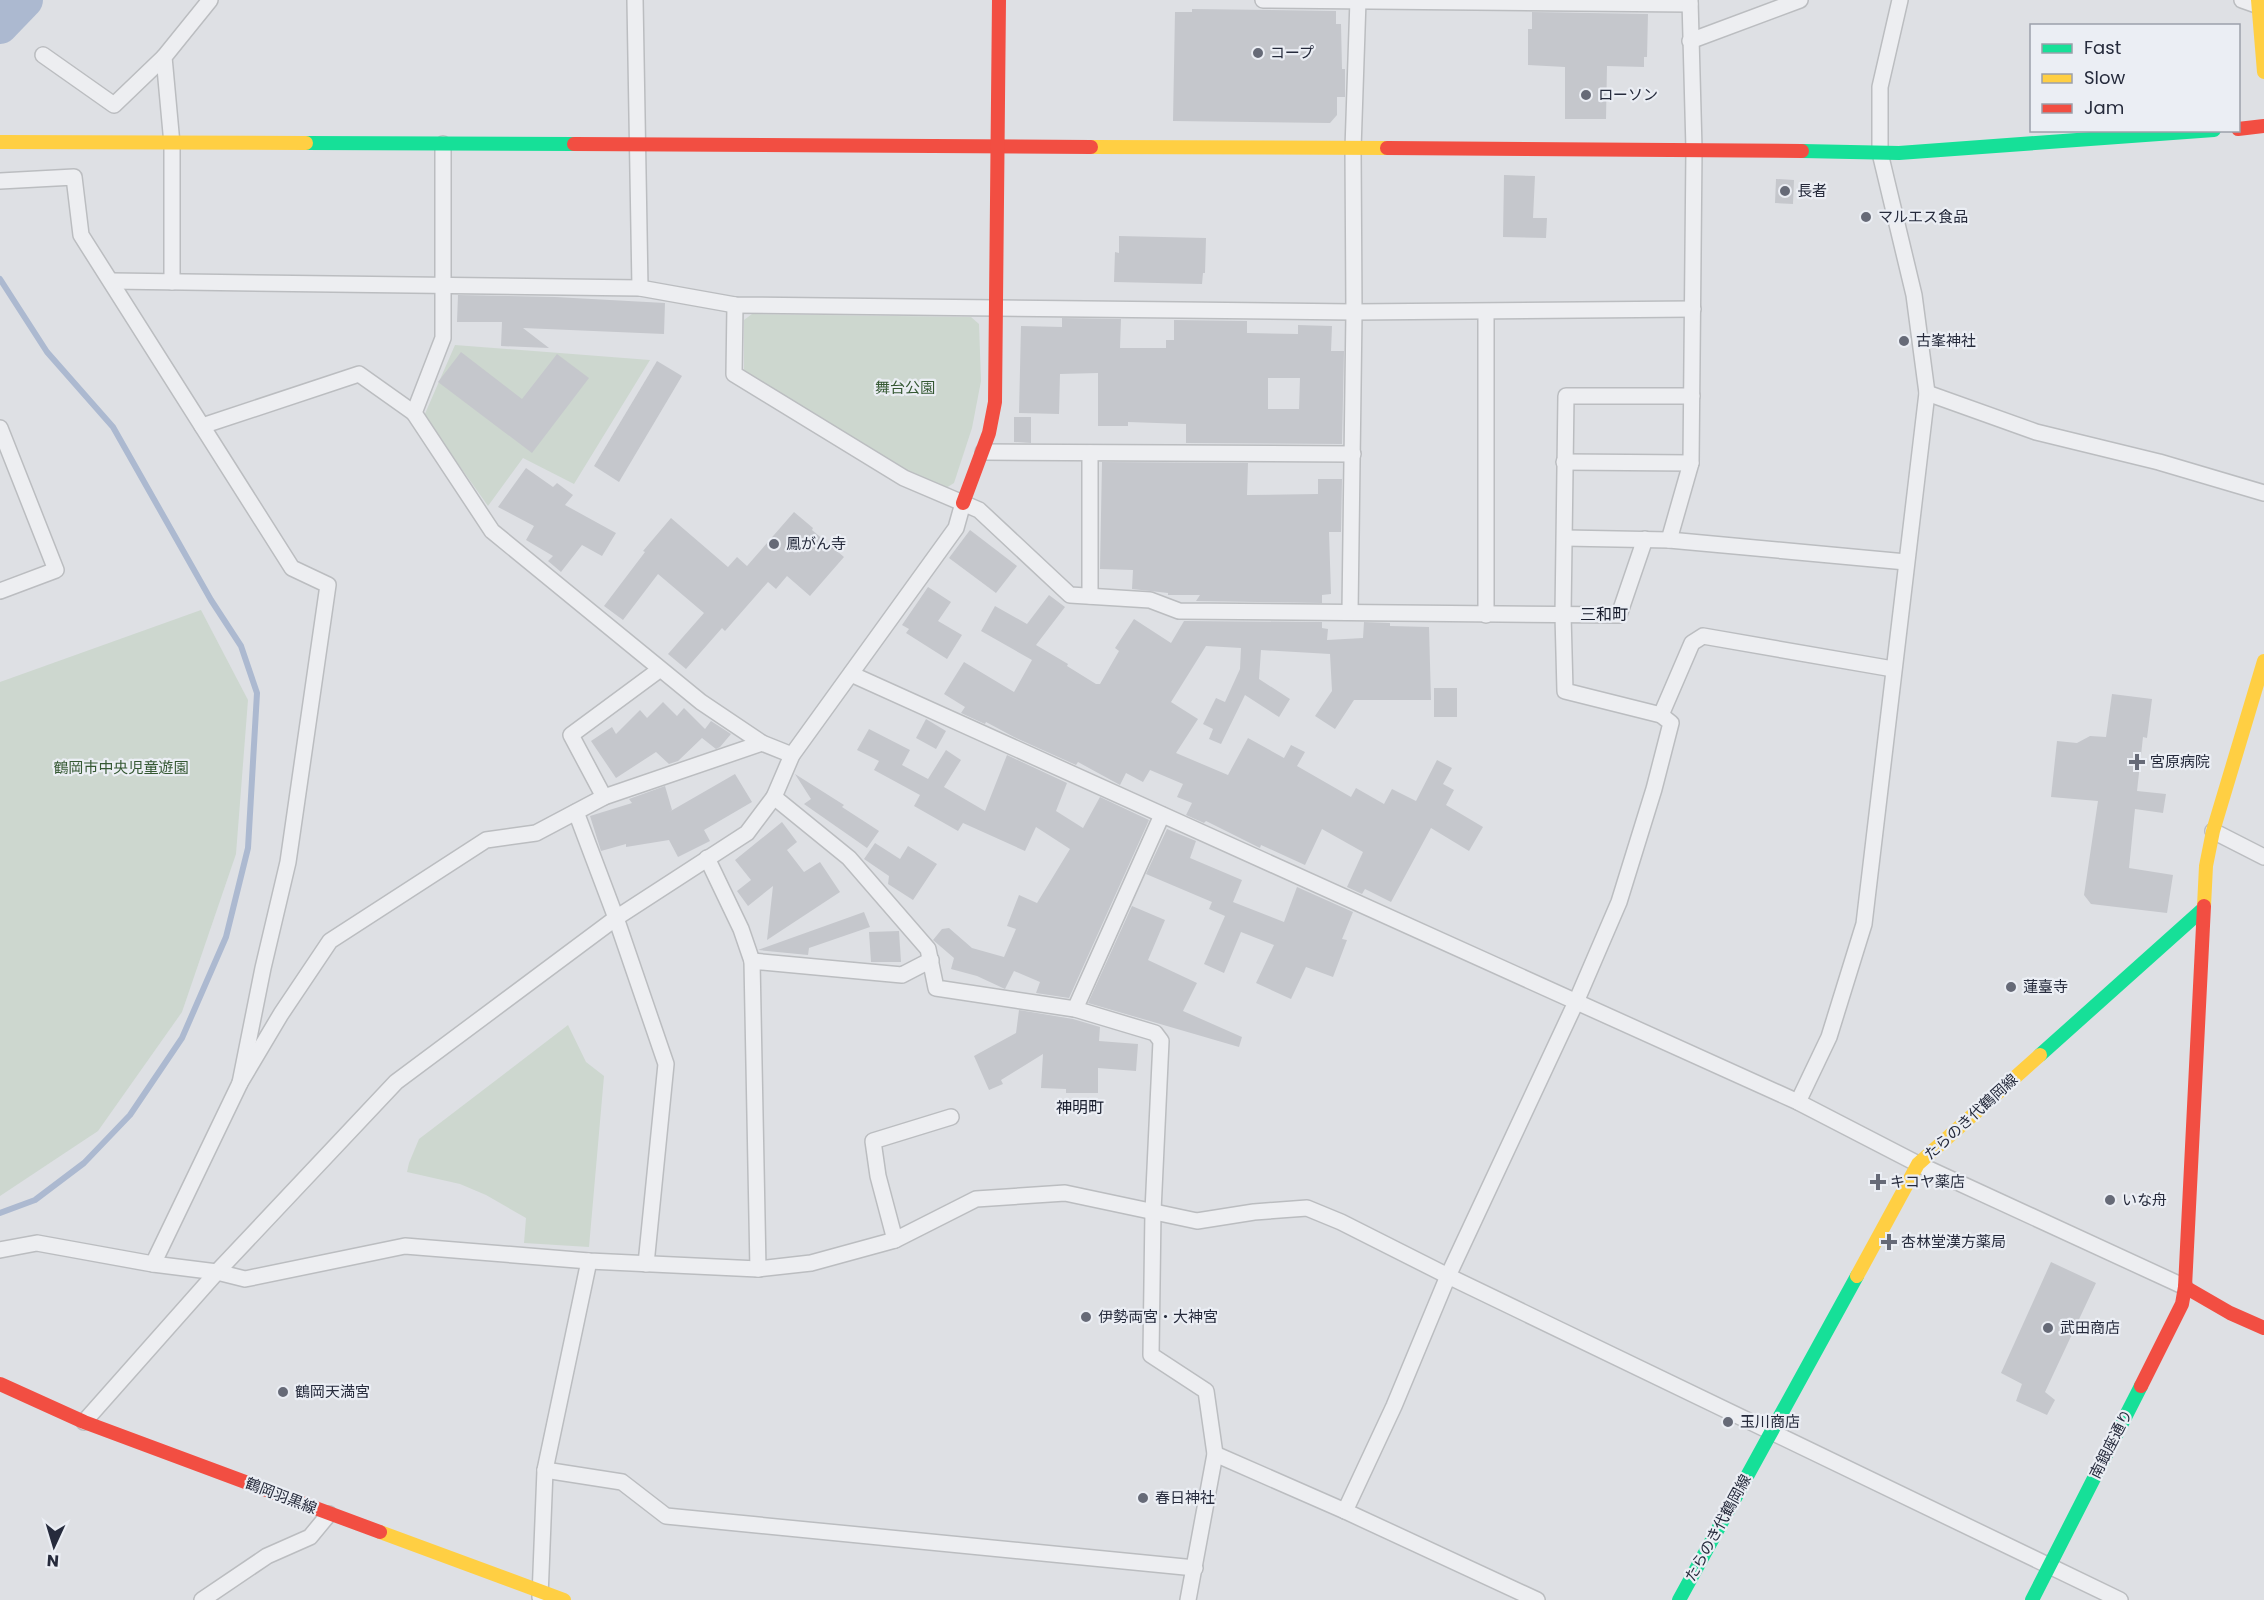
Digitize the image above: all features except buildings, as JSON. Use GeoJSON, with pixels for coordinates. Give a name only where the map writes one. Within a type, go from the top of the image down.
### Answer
{"type":"FeatureCollection","features":[{"type":"Feature","properties":{"kind":"street"},"geometry":{"type":"LineString","coordinates":[[43,55],[114,105],[164,57],[210,0]]}},
{"type":"Feature","properties":{"kind":"street"},"geometry":{"type":"LineString","coordinates":[[635,0],[640,288]]}},
{"type":"Feature","properties":{"kind":"street"},"geometry":{"type":"LineString","coordinates":[[84,1422],[217,1272],[396,1082],[616,918],[747,833],[774,797],[792,754],[956,528],[989,433],[995,402],[999,0]]}},
{"type":"Feature","properties":{"kind":"street"},"geometry":{"type":"LineString","coordinates":[[1263,0],[1690,2],[1694,149],[1691,463],[1669,540]]}},
{"type":"Feature","properties":{"kind":"street"},"geometry":{"type":"LineString","coordinates":[[1350,612],[1354,312],[1353,149],[1358,0]]}},
{"type":"Feature","properties":{"kind":"street"},"geometry":{"type":"LineString","coordinates":[[1690,40],[1800,0]]}},
{"type":"Feature","properties":{"kind":"street"},"geometry":{"type":"LineString","coordinates":[[1798,1102],[1829,1037],[1864,924],[1927,393],[1914,295],[1880,153],[1880,87],[1900,0]]}},
{"type":"Feature","properties":{"kind":"street"},"geometry":{"type":"LineString","coordinates":[[2242,0],[2258,3],[2264,72]]}},
{"type":"Feature","properties":{"kind":"street"},"geometry":{"type":"LineString","coordinates":[[164,57],[172,144],[172,282]]}},
{"type":"Feature","properties":{"kind":"street"},"geometry":{"type":"LineString","coordinates":[[2240,129],[2264,126]]}},
{"type":"Feature","properties":{"kind":"street"},"geometry":{"type":"LineString","coordinates":[[0,142],[1694,149],[1880,153],[2185,132]]}},
{"type":"Feature","properties":{"kind":"street"},"geometry":{"type":"LineString","coordinates":[[414,413],[443,338],[443,144]]}},
{"type":"Feature","properties":{"kind":"street"},"geometry":{"type":"LineString","coordinates":[[0,181],[74,177],[81,235],[292,568],[328,585],[288,862],[263,968],[240,1083]]}},
{"type":"Feature","properties":{"kind":"street"},"geometry":{"type":"LineString","coordinates":[[112,281],[640,288],[735,305],[1354,312],[1693,309]]}},
{"type":"Feature","properties":{"kind":"street"},"geometry":{"type":"LineString","coordinates":[[735,305],[734,374],[904,478],[979,510],[1070,595],[1150,600],[1179,611],[1619,615],[1646,540]]}},
{"type":"Feature","properties":{"kind":"street"},"geometry":{"type":"LineString","coordinates":[[1486,312],[1486,615]]}},
{"type":"Feature","properties":{"kind":"street"},"geometry":{"type":"LineString","coordinates":[[202,426],[359,374],[414,413],[492,531],[659,670],[701,702],[762,742],[792,754]]}},
{"type":"Feature","properties":{"kind":"street"},"geometry":{"type":"LineString","coordinates":[[1927,393],[2036,432],[2159,462],[2264,493]]}},
{"type":"Feature","properties":{"kind":"street"},"geometry":{"type":"LineString","coordinates":[[1345,1511],[1394,1406],[1448,1276],[1576,1002],[1619,902],[1654,789],[1671,723],[1661,715],[1565,692],[1563,615],[1566,396],[1692,396]]}},
{"type":"Feature","properties":{"kind":"street"},"geometry":{"type":"LineString","coordinates":[[0,428],[6,459],[56,570],[0,591]]}},
{"type":"Feature","properties":{"kind":"street"},"geometry":{"type":"LineString","coordinates":[[983,452],[1353,454]]}},
{"type":"Feature","properties":{"kind":"street"},"geometry":{"type":"LineString","coordinates":[[1090,453],[1090,596]]}},
{"type":"Feature","properties":{"kind":"street"},"geometry":{"type":"LineString","coordinates":[[1564,462],[1691,463]]}},
{"type":"Feature","properties":{"kind":"street"},"geometry":{"type":"LineString","coordinates":[[1565,538],[1669,540],[1906,562]]}},
{"type":"Feature","properties":{"kind":"street"},"geometry":{"type":"LineString","coordinates":[[1661,715],[1692,643],[1703,636],[1893,669]]}},
{"type":"Feature","properties":{"kind":"street"},"geometry":{"type":"LineString","coordinates":[[2202,910],[2206,866],[2213,831],[2264,661]]}},
{"type":"Feature","properties":{"kind":"street"},"geometry":{"type":"LineString","coordinates":[[604,797],[571,735],[659,670]]}},
{"type":"Feature","properties":{"kind":"street"},"geometry":{"type":"LineString","coordinates":[[851,674],[1798,1102],[1918,1164],[2185,1287],[2230,1313],[2264,1328]]}},
{"type":"Feature","properties":{"kind":"street"},"geometry":{"type":"LineString","coordinates":[[153,1264],[240,1083],[281,1014],[330,941],[486,840],[536,833],[604,797],[762,742]]}},
{"type":"Feature","properties":{"kind":"street"},"geometry":{"type":"LineString","coordinates":[[774,797],[849,858],[928,949],[936,988],[1075,1009],[1155,1033],[1161,1041],[1153,1211],[1151,1355],[1206,1391],[1215,1454],[1188,1600]]}},
{"type":"Feature","properties":{"kind":"street"},"geometry":{"type":"LineString","coordinates":[[576,812],[616,918],[666,1064],[646,1264]]}},
{"type":"Feature","properties":{"kind":"street"},"geometry":{"type":"LineString","coordinates":[[1075,1009],[1162,815]]}},
{"type":"Feature","properties":{"kind":"street"},"geometry":{"type":"LineString","coordinates":[[2213,831],[2264,856]]}},
{"type":"Feature","properties":{"kind":"street"},"geometry":{"type":"LineString","coordinates":[[707,858],[741,929],[752,961],[758,1269]]}},
{"type":"Feature","properties":{"kind":"street","name":"たらのき代鶴岡線"},"geometry":{"type":"LineString","coordinates":[[1679,1600],[1918,1164],[2202,910]]}},
{"type":"Feature","properties":{"kind":"street","name":"南銀座通り"},"geometry":{"type":"LineString","coordinates":[[2032,1600],[2182,1304],[2185,1287],[2202,910]]}},
{"type":"Feature","properties":{"kind":"street"},"geometry":{"type":"LineString","coordinates":[[752,961],[902,975],[931,960]]}},
{"type":"Feature","properties":{"kind":"street"},"geometry":{"type":"LineString","coordinates":[[895,1240],[878,1176],[873,1141],[951,1117]]}},
{"type":"Feature","properties":{"kind":"street"},"geometry":{"type":"LineString","coordinates":[[0,1250],[37,1243],[153,1264],[217,1272],[245,1279],[405,1246],[646,1264],[758,1269],[811,1263],[895,1240],[976,1199],[1065,1193],[1197,1221],[1254,1212],[1307,1208],[1341,1222],[1448,1276],[2120,1600]]}},
{"type":"Feature","properties":{"kind":"street"},"geometry":{"type":"LineString","coordinates":[[541,1596],[544,1470],[589,1260]]}},
{"type":"Feature","properties":{"kind":"street","name":"鶴岡羽黒線"},"geometry":{"type":"LineString","coordinates":[[0,1384],[84,1422],[541,1596],[564,1600]]}},
{"type":"Feature","properties":{"kind":"street"},"geometry":{"type":"LineString","coordinates":[[1215,1454],[1537,1600]]}},
{"type":"Feature","properties":{"kind":"street"},"geometry":{"type":"LineString","coordinates":[[544,1470],[622,1482],[666,1516],[1195,1568]]}},
{"type":"Feature","properties":{"kind":"street"},"geometry":{"type":"LineString","coordinates":[[204,1599],[267,1556],[310,1537],[329,1514]]}},
{"type":"Feature","properties":{"kind":"green space","name":"舞台公園"},"geometry":{"type":"Polygon","coordinates":[[[752,314],[971,317],[979,324],[981,381],[972,428],[954,483],[946,488],[906,473],[744,371],[744,320],[752,314]]]}},
{"type":"Feature","properties":{"kind":"green space"},"geometry":{"type":"Polygon","coordinates":[[[455,345],[650,360],[574,484],[523,458],[488,506],[424,416],[455,345]]]}},
{"type":"Feature","properties":{"kind":"green space","name":"鶴岡市中央児童遊園"},"geometry":{"type":"Polygon","coordinates":[[[201,610],[248,700],[236,854],[182,1012],[98,1131],[0,1196],[0,682],[201,610]]]}},
{"type":"Feature","properties":{"kind":"green space"},"geometry":{"type":"Polygon","coordinates":[[[568,1025],[586,1062],[604,1076],[589,1247],[524,1243],[526,1218],[486,1195],[460,1184],[407,1172],[419,1139],[568,1025]]]}},
{"type":"Feature","properties":{"kind":"waterway"},"geometry":{"type":"LineString","coordinates":[[0,26],[25,0]]}},
{"type":"Feature","properties":{"kind":"waterway"},"geometry":{"type":"LineString","coordinates":[[0,279],[47,352],[113,427],[211,600],[241,646],[257,693],[248,848],[226,937],[182,1038],[130,1115],[84,1163],[35,1200],[0,1213]]}},
{"type":"Feature","properties":{"kind":"traffic: fast"},"geometry":{"type":"LineString","coordinates":[[1802,151],[1899,153],[2187,132]]}},
{"type":"Feature","properties":{"kind":"traffic: fast"},"geometry":{"type":"LineString","coordinates":[[306,143],[574,144]]}},
{"type":"Feature","properties":{"kind":"traffic: fast"},"geometry":{"type":"LineString","coordinates":[[2040,1055],[2202,910]]}},
{"type":"Feature","properties":{"kind":"traffic: fast"},"geometry":{"type":"LineString","coordinates":[[1679,1600],[1857,1276]]}},
{"type":"Feature","properties":{"kind":"traffic: fast"},"geometry":{"type":"LineString","coordinates":[[2032,1600],[2141,1386]]}},
{"type":"Feature","properties":{"kind":"traffic: slow"},"geometry":{"type":"LineString","coordinates":[[2258,0],[2264,72]]}},
{"type":"Feature","properties":{"kind":"traffic: slow"},"geometry":{"type":"LineString","coordinates":[[0,142],[306,143]]}},
{"type":"Feature","properties":{"kind":"traffic: slow"},"geometry":{"type":"LineString","coordinates":[[1091,147],[1387,148]]}},
{"type":"Feature","properties":{"kind":"traffic: slow"},"geometry":{"type":"LineString","coordinates":[[2204,906],[2206,866],[2213,831],[2264,661]]}},
{"type":"Feature","properties":{"kind":"traffic: slow"},"geometry":{"type":"LineString","coordinates":[[1857,1276],[1918,1164],[2040,1055]]}},
{"type":"Feature","properties":{"kind":"traffic: slow"},"geometry":{"type":"LineString","coordinates":[[380,1532],[564,1600]]}},
{"type":"Feature","properties":{"kind":"traffic: jam"},"geometry":{"type":"LineString","coordinates":[[963,503],[989,433],[995,402],[999,0]]}},
{"type":"Feature","properties":{"kind":"traffic: jam"},"geometry":{"type":"LineString","coordinates":[[2240,129],[2264,126]]}},
{"type":"Feature","properties":{"kind":"traffic: jam"},"geometry":{"type":"LineString","coordinates":[[574,144],[1091,147]]}},
{"type":"Feature","properties":{"kind":"traffic: jam"},"geometry":{"type":"LineString","coordinates":[[1387,148],[1802,151]]}},
{"type":"Feature","properties":{"kind":"traffic: jam"},"geometry":{"type":"LineString","coordinates":[[2141,1386],[2182,1304],[2185,1287],[2204,906]]}},
{"type":"Feature","properties":{"kind":"traffic: jam"},"geometry":{"type":"LineString","coordinates":[[2185,1287],[2230,1313],[2264,1328]]}},
{"type":"Feature","properties":{"kind":"traffic: jam"},"geometry":{"type":"LineString","coordinates":[[0,1384],[84,1422],[380,1532]]}},
{"type":"Feature","properties":{"kind":"place","name":"コープ"},"geometry":{"type":"Point","coordinates":[1258,53]}},
{"type":"Feature","properties":{"kind":"place","name":"ローソン"},"geometry":{"type":"Point","coordinates":[1586,95]}},
{"type":"Feature","properties":{"kind":"place","name":"長者"},"geometry":{"type":"Point","coordinates":[1785,191]}},
{"type":"Feature","properties":{"kind":"place","name":"マルエス食品"},"geometry":{"type":"Point","coordinates":[1866,217]}},
{"type":"Feature","properties":{"kind":"place","name":"古峯神社"},"geometry":{"type":"Point","coordinates":[1904,341]}},
{"type":"Feature","properties":{"kind":"place","name":"鳳がん寺"},"geometry":{"type":"Point","coordinates":[774,544]}},
{"type":"Feature","properties":{"kind":"place","name":"宮原病院"},"geometry":{"type":"Point","coordinates":[2137,762]}},
{"type":"Feature","properties":{"kind":"place","name":"蓮臺寺"},"geometry":{"type":"Point","coordinates":[2011,987]}},
{"type":"Feature","properties":{"kind":"place","name":"キコヤ薬店"},"geometry":{"type":"Point","coordinates":[1878,1182]}},
{"type":"Feature","properties":{"kind":"place","name":"いな舟"},"geometry":{"type":"Point","coordinates":[2110,1200]}},
{"type":"Feature","properties":{"kind":"place","name":"杏林堂漢方薬局"},"geometry":{"type":"Point","coordinates":[1889,1242]}},
{"type":"Feature","properties":{"kind":"place","name":"伊勢両宮・大神宮"},"geometry":{"type":"Point","coordinates":[1086,1317]}},
{"type":"Feature","properties":{"kind":"place","name":"武田商店"},"geometry":{"type":"Point","coordinates":[2048,1328]}},
{"type":"Feature","properties":{"kind":"place","name":"鶴岡天満宮"},"geometry":{"type":"Point","coordinates":[283,1392]}},
{"type":"Feature","properties":{"kind":"place","name":"玉川商店"},"geometry":{"type":"Point","coordinates":[1728,1422]}},
{"type":"Feature","properties":{"kind":"place","name":"春日神社"},"geometry":{"type":"Point","coordinates":[1143,1498]}},
{"type":"Feature","properties":{"kind":"district","name":"三和町"},"geometry":{"type":"Point","coordinates":[1604,614]}},
{"type":"Feature","properties":{"kind":"district","name":"神明町"},"geometry":{"type":"Point","coordinates":[1080,1107]}}]}
